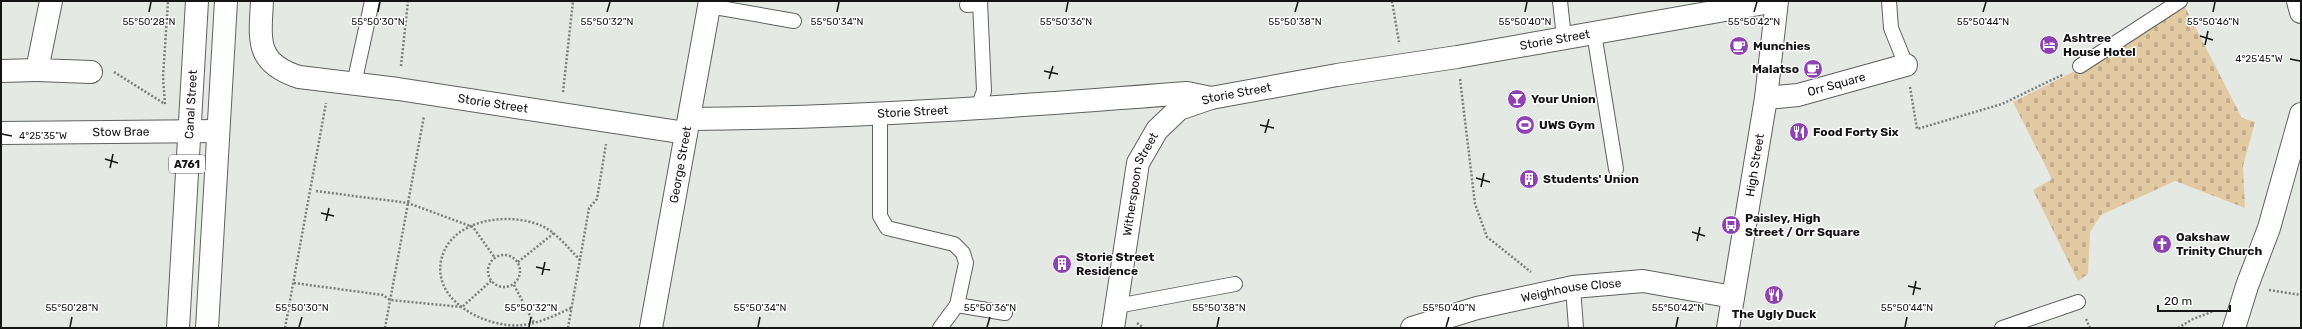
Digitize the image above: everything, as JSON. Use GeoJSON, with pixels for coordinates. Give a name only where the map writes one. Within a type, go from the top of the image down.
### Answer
{"type":"FeatureCollection","features":[{"type":"Feature","properties":{"kind":"street"},"geometry":{"type":"LineString","coordinates":[[37,70],[51,1]]}},
{"type":"Feature","properties":{"kind":"street","name":"Canal Street"},"geometry":{"type":"LineString","coordinates":[[178,328],[197,1]]}},
{"type":"Feature","properties":{"kind":"street","name":"A761"},"geometry":{"type":"LineString","coordinates":[[207,328],[226,1]]}},
{"type":"Feature","properties":{"kind":"street","name":"Storie Street"},"geometry":{"type":"LineString","coordinates":[[262,1],[260,41],[266,55],[275,66],[300,77],[398,89],[610,122],[688,126],[772,118],[978,110],[1187,93],[1211,98],[1458,57],[1777,1]]}},
{"type":"Feature","properties":{"kind":"street","name":"High Street"},"geometry":{"type":"LineString","coordinates":[[1728,328],[1766,98],[1777,1]]}},
{"type":"Feature","properties":{"kind":"street"},"geometry":{"type":"LineString","coordinates":[[2298,1],[2301,12]]}},
{"type":"Feature","properties":{"kind":"street","name":"George Street"},"geometry":{"type":"LineString","coordinates":[[651,328],[710,3]]}},
{"type":"Feature","properties":{"kind":"street","name":"Orr Square"},"geometry":{"type":"LineString","coordinates":[[1766,98],[1798,95],[1906,65]]}},
{"type":"Feature","properties":{"kind":"street"},"geometry":{"type":"LineString","coordinates":[[1,71],[37,70],[91,72]]}},
{"type":"Feature","properties":{"kind":"street","name":"Witherspoon Street"},"geometry":{"type":"LineString","coordinates":[[1113,328],[1138,163],[1157,130],[1179,109],[1211,98]]}},
{"type":"Feature","properties":{"kind":"street"},"geometry":{"type":"LineString","coordinates":[[2234,328],[2244,295],[2269,228],[2301,114]]}},
{"type":"Feature","properties":{"kind":"street","name":"Stow Brae"},"geometry":{"type":"LineString","coordinates":[[1,133],[218,131]]}},
{"type":"Feature","properties":{"kind":"street","name":"Weighhouse Close"},"geometry":{"type":"LineString","coordinates":[[1412,328],[1477,308],[1565,289],[1643,281],[1733,297]]}},
{"type":"Feature","properties":{"kind":"lane"},"geometry":{"type":"LineString","coordinates":[[354,84],[372,1]]}},
{"type":"Feature","properties":{"kind":"lane"},"geometry":{"type":"LineString","coordinates":[[1560,1],[1564,38]]}},
{"type":"Feature","properties":{"kind":"lane"},"geometry":{"type":"LineString","coordinates":[[1889,1],[1891,28],[1906,65]]}},
{"type":"Feature","properties":{"kind":"lane"},"geometry":{"type":"LineString","coordinates":[[2080,66],[2180,1]]}},
{"type":"Feature","properties":{"kind":"lane"},"geometry":{"type":"LineString","coordinates":[[710,3],[794,20]]}},
{"type":"Feature","properties":{"kind":"lane"},"geometry":{"type":"LineString","coordinates":[[976,3],[984,91],[978,110]]}},
{"type":"Feature","properties":{"kind":"lane"},"geometry":{"type":"LineString","coordinates":[[1594,33],[1616,169]]}},
{"type":"Feature","properties":{"kind":"lane"},"geometry":{"type":"LineString","coordinates":[[880,114],[880,216],[887,228],[954,244],[963,253],[966,263],[957,305],[940,328]]}},
{"type":"Feature","properties":{"kind":"lane"},"geometry":{"type":"LineString","coordinates":[[1117,306],[1236,284]]}},
{"type":"Feature","properties":{"kind":"lane"},"geometry":{"type":"LineString","coordinates":[[1565,289],[1576,328]]}},
{"type":"Feature","properties":{"kind":"lane"},"geometry":{"type":"LineString","coordinates":[[2002,328],[2078,302]]}},
{"type":"Feature","properties":{"kind":"lane"},"geometry":{"type":"LineString","coordinates":[[957,305],[1005,313]]}},
{"type":"Feature","properties":{"kind":"path"},"geometry":{"type":"LineString","coordinates":[[165,104],[163,77],[168,1]]}},
{"type":"Feature","properties":{"kind":"path"},"geometry":{"type":"LineString","coordinates":[[398,89],[408,1]]}},
{"type":"Feature","properties":{"kind":"path"},"geometry":{"type":"LineString","coordinates":[[560,114],[573,1]]}},
{"type":"Feature","properties":{"kind":"path"},"geometry":{"type":"LineString","coordinates":[[1392,1],[1403,65]]}},
{"type":"Feature","properties":{"kind":"path"},"geometry":{"type":"LineString","coordinates":[[1458,57],[1475,204],[1487,237],[1506,255],[1565,289]]}},
{"type":"Feature","properties":{"kind":"path"},"geometry":{"type":"LineString","coordinates":[[1906,65],[1917,129],[2002,104],[2080,66]]}},
{"type":"Feature","properties":{"kind":"path"},"geometry":{"type":"LineString","coordinates":[[285,328],[330,81]]}},
{"type":"Feature","properties":{"kind":"path"},"geometry":{"type":"LineString","coordinates":[[385,328],[428,94]]}},
{"type":"Feature","properties":{"kind":"path"},"geometry":{"type":"LineString","coordinates":[[568,328],[589,208],[597,199],[610,122]]}},
{"type":"Feature","properties":{"kind":"path"},"geometry":{"type":"LineString","coordinates":[[316,191],[408,204],[473,227],[495,258]]}},
{"type":"Feature","properties":{"kind":"path"},"geometry":{"type":"LineString","coordinates":[[571,308],[534,323],[510,326],[493,323],[462,307],[450,296],[442,283],[441,262],[448,243],[455,236],[487,221],[516,219],[531,222],[554,233],[580,260]]}},
{"type":"Feature","properties":{"kind":"path"},"geometry":{"type":"LineString","coordinates":[[518,262],[554,233]]}},
{"type":"Feature","properties":{"kind":"path"},"geometry":{"type":"LineString","coordinates":[[508,255],[518,262],[521,274],[514,285],[502,288],[490,281],[488,268],[495,258],[508,255]]}},
{"type":"Feature","properties":{"kind":"path"},"geometry":{"type":"LineString","coordinates":[[294,283],[382,295],[390,300],[462,307],[490,281]]}},
{"type":"Feature","properties":{"kind":"path"},"geometry":{"type":"LineString","coordinates":[[514,285],[534,323]]}},
{"type":"Feature","properties":{"kind":"path"},"geometry":{"type":"LineString","coordinates":[[2178,328],[2193,319],[2220,309],[2244,295],[2301,296]]}},
{"type":"Feature","properties":{"kind":"green space"},"geometry":{"type":"Polygon","coordinates":[[[2185,7],[2242,118],[2255,122],[2243,166],[2245,208],[2175,181],[2101,215],[2090,232],[2088,274],[2078,281],[2033,190],[2052,179],[2013,102],[2125,46],[2185,7]]]}},
{"type":"Feature","properties":{"kind":"place","name":"Ashtree House Hotel"},"geometry":{"type":"Point","coordinates":[2049,45]}},
{"type":"Feature","properties":{"kind":"place","name":"Munchies"},"geometry":{"type":"Point","coordinates":[1739,46]}},
{"type":"Feature","properties":{"kind":"place","name":"Malatso"},"geometry":{"type":"Point","coordinates":[1813,69]}},
{"type":"Feature","properties":{"kind":"place","name":"Your Union"},"geometry":{"type":"Point","coordinates":[1517,99]}},
{"type":"Feature","properties":{"kind":"place","name":"UWS Gym"},"geometry":{"type":"Point","coordinates":[1525,125]}},
{"type":"Feature","properties":{"kind":"place","name":"Food Forty Six"},"geometry":{"type":"Point","coordinates":[1799,132]}},
{"type":"Feature","properties":{"kind":"place","name":"Students' Union"},"geometry":{"type":"Point","coordinates":[1529,179]}},
{"type":"Feature","properties":{"kind":"place","name":"Paisley, High Street / Orr Square"},"geometry":{"type":"Point","coordinates":[1731,225]}},
{"type":"Feature","properties":{"kind":"place","name":"Oakshaw Trinity Church"},"geometry":{"type":"Point","coordinates":[2162,244]}},
{"type":"Feature","properties":{"kind":"place","name":"Storie Street Residence"},"geometry":{"type":"Point","coordinates":[1062,264]}},
{"type":"Feature","properties":{"kind":"place","name":"The Ugly Duck"},"geometry":{"type":"Point","coordinates":[1774,295]}}]}
